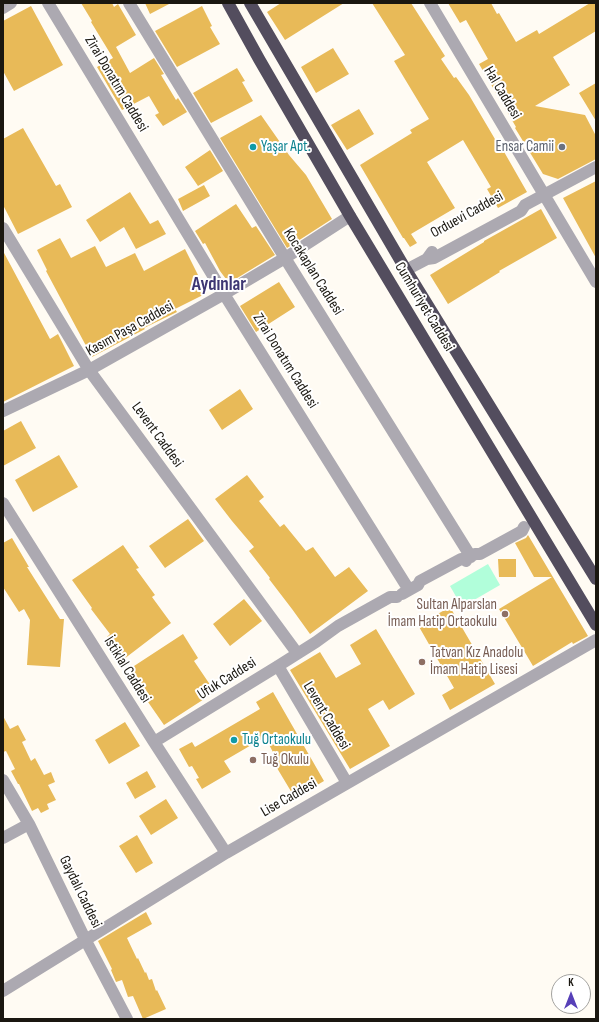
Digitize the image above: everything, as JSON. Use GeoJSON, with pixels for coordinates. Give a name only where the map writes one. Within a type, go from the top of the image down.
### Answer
{"type":"FeatureCollection","features":[{"type":"Feature","properties":{"kind":"highway","name":"Cumhuriyet Caddesi"},"geometry":{"type":"LineString","coordinates":[[228,3],[529,524],[596,625]]}},
{"type":"Feature","properties":{"kind":"highway","name":"Cumhuriyet Caddesi"},"geometry":{"type":"LineString","coordinates":[[250,3],[406,270],[595,573]]}},
{"type":"Feature","properties":{"kind":"street"},"geometry":{"type":"LineString","coordinates":[[3,8],[11,3]]}},
{"type":"Feature","properties":{"kind":"street","name":"Zirai Donatım Caddesi"},"geometry":{"type":"LineString","coordinates":[[48,3],[224,294],[413,588]]}},
{"type":"Feature","properties":{"kind":"street","name":"Kocakaplan Caddesi"},"geometry":{"type":"LineString","coordinates":[[129,3],[285,258],[471,557]]}},
{"type":"Feature","properties":{"kind":"street","name":"Hal Caddesi"},"geometry":{"type":"LineString","coordinates":[[430,3],[596,282]]}},
{"type":"Feature","properties":{"kind":"street","name":"Orduevi Caddesi"},"geometry":{"type":"LineString","coordinates":[[406,270],[427,259],[432,253],[517,205],[525,205],[596,167]]}},
{"type":"Feature","properties":{"kind":"street","name":"Kasım Paşa Caddesi"},"geometry":{"type":"LineString","coordinates":[[3,411],[89,370],[224,294],[285,258],[350,216]]}},
{"type":"Feature","properties":{"kind":"street","name":"Levent Caddesi"},"geometry":{"type":"LineString","coordinates":[[3,228],[89,370],[298,653]]}},
{"type":"Feature","properties":{"kind":"street","name":"İstiklal Caddesi"},"geometry":{"type":"LineString","coordinates":[[3,503],[226,853]]}},
{"type":"Feature","properties":{"kind":"street","name":"Ufuk Caddesi"},"geometry":{"type":"LineString","coordinates":[[154,742],[278,666],[338,626],[390,597],[397,597],[413,588],[420,581],[461,559],[480,554],[522,531],[529,524]]}},
{"type":"Feature","properties":{"kind":"street","name":"Lise Caddesi"},"geometry":{"type":"LineString","coordinates":[[3,991],[226,853],[596,640]]}},
{"type":"Feature","properties":{"kind":"street","name":"Levent Caddesi"},"geometry":{"type":"LineString","coordinates":[[278,666],[347,783]]}},
{"type":"Feature","properties":{"kind":"street","name":"Gaydalı Caddesi"},"geometry":{"type":"LineString","coordinates":[[3,780],[29,824],[85,939],[127,1019]]}},
{"type":"Feature","properties":{"kind":"street"},"geometry":{"type":"LineString","coordinates":[[3,838],[29,824]]}},
{"type":"Feature","properties":{"kind":"green space"},"geometry":{"type":"Polygon","coordinates":[[[488,564],[500,585],[462,607],[450,586],[488,564]]]}},
{"type":"Feature","properties":{"kind":"building"},"geometry":{"type":"Polygon","coordinates":[[[81,3],[112,3],[114,7],[118,4],[136,35],[116,47],[130,73],[154,58],[164,74],[161,75],[176,100],[178,98],[187,112],[163,126],[155,115],[159,113],[149,96],[122,110],[97,67],[113,58],[81,3]]]}},
{"type":"Feature","properties":{"kind":"building"},"geometry":{"type":"Polygon","coordinates":[[[145,3],[171,3],[150,14],[145,3]]]}},
{"type":"Feature","properties":{"kind":"building"},"geometry":{"type":"Polygon","coordinates":[[[281,3],[344,3],[285,40],[267,12],[281,3]]]}},
{"type":"Feature","properties":{"kind":"building"},"geometry":{"type":"Polygon","coordinates":[[[372,3],[411,3],[445,56],[441,59],[454,78],[456,77],[469,95],[527,192],[498,208],[487,189],[491,187],[463,140],[427,162],[455,208],[411,234],[417,243],[410,247],[403,238],[360,165],[412,133],[410,130],[429,119],[394,61],[405,55],[372,3]]]}},
{"type":"Feature","properties":{"kind":"building"},"geometry":{"type":"Polygon","coordinates":[[[448,3],[491,3],[497,14],[499,13],[516,42],[537,30],[539,34],[590,3],[596,3],[596,31],[553,57],[570,85],[535,106],[585,115],[596,136],[596,159],[558,179],[543,174],[479,64],[488,59],[466,20],[460,23],[448,3]]]}},
{"type":"Feature","properties":{"kind":"building"},"geometry":{"type":"Polygon","coordinates":[[[31,6],[63,65],[14,91],[3,71],[3,21],[31,6]]]}},
{"type":"Feature","properties":{"kind":"building"},"geometry":{"type":"Polygon","coordinates":[[[202,6],[212,26],[210,27],[220,44],[177,67],[155,31],[202,6]]]}},
{"type":"Feature","properties":{"kind":"building"},"geometry":{"type":"Polygon","coordinates":[[[333,48],[349,74],[316,93],[301,67],[333,48]]]}},
{"type":"Feature","properties":{"kind":"building"},"geometry":{"type":"Polygon","coordinates":[[[237,68],[245,81],[242,82],[253,101],[211,123],[193,93],[237,68]]]}},
{"type":"Feature","properties":{"kind":"building"},"geometry":{"type":"Polygon","coordinates":[[[596,83],[596,121],[579,93],[596,83]]]}},
{"type":"Feature","properties":{"kind":"building"},"geometry":{"type":"Polygon","coordinates":[[[359,109],[374,134],[347,150],[331,125],[359,109]]]}},
{"type":"Feature","properties":{"kind":"building"},"geometry":{"type":"Polygon","coordinates":[[[261,115],[289,155],[306,175],[332,219],[287,248],[220,138],[261,115]]]}},
{"type":"Feature","properties":{"kind":"building"},"geometry":{"type":"Polygon","coordinates":[[[23,128],[56,186],[60,184],[72,207],[18,234],[3,205],[3,139],[23,128]]]}},
{"type":"Feature","properties":{"kind":"building"},"geometry":{"type":"Polygon","coordinates":[[[210,150],[223,171],[198,186],[185,167],[210,150]]]}},
{"type":"Feature","properties":{"kind":"building"},"geometry":{"type":"Polygon","coordinates":[[[596,181],[596,258],[563,198],[596,181]]]}},
{"type":"Feature","properties":{"kind":"building"},"geometry":{"type":"Polygon","coordinates":[[[204,185],[210,196],[183,211],[178,199],[204,185]]]}},
{"type":"Feature","properties":{"kind":"building"},"geometry":{"type":"Polygon","coordinates":[[[130,192],[150,224],[158,220],[166,234],[136,249],[124,227],[100,242],[86,220],[130,192]]]}},
{"type":"Feature","properties":{"kind":"building"},"geometry":{"type":"Polygon","coordinates":[[[236,204],[252,228],[256,226],[275,255],[229,283],[220,271],[205,243],[203,244],[195,231],[236,204]]]}},
{"type":"Feature","properties":{"kind":"building"},"geometry":{"type":"Polygon","coordinates":[[[541,209],[557,238],[499,271],[500,272],[448,304],[430,275],[484,241],[541,209]]]}},
{"type":"Feature","properties":{"kind":"building"},"geometry":{"type":"Polygon","coordinates":[[[60,238],[71,258],[95,246],[106,267],[135,253],[144,271],[185,249],[207,293],[175,309],[177,312],[144,328],[145,329],[92,357],[46,271],[47,270],[37,250],[60,238]]]}},
{"type":"Feature","properties":{"kind":"building"},"geometry":{"type":"Polygon","coordinates":[[[3,251],[50,339],[58,334],[74,366],[3,402],[3,251]]]}},
{"type":"Feature","properties":{"kind":"building"},"geometry":{"type":"Polygon","coordinates":[[[279,282],[295,307],[256,332],[240,306],[279,282]]]}},
{"type":"Feature","properties":{"kind":"building"},"geometry":{"type":"Polygon","coordinates":[[[240,389],[253,409],[222,430],[209,410],[240,389]]]}},
{"type":"Feature","properties":{"kind":"building"},"geometry":{"type":"Polygon","coordinates":[[[21,421],[36,448],[3,466],[3,431],[21,421]]]}},
{"type":"Feature","properties":{"kind":"building"},"geometry":{"type":"Polygon","coordinates":[[[59,455],[78,487],[33,512],[15,480],[59,455]]]}},
{"type":"Feature","properties":{"kind":"building"},"geometry":{"type":"Polygon","coordinates":[[[247,475],[264,497],[259,501],[280,527],[284,524],[306,551],[313,547],[335,577],[349,567],[368,591],[310,634],[249,551],[254,547],[215,499],[247,475]]]}},
{"type":"Feature","properties":{"kind":"building"},"geometry":{"type":"Polygon","coordinates":[[[188,519],[204,541],[165,568],[149,546],[188,519]]]}},
{"type":"Feature","properties":{"kind":"building"},"geometry":{"type":"Polygon","coordinates":[[[528,535],[588,636],[573,644],[572,642],[533,666],[499,609],[552,577],[534,577],[515,543],[526,538],[528,535]]]}},
{"type":"Feature","properties":{"kind":"building"},"geometry":{"type":"Polygon","coordinates":[[[12,538],[29,567],[27,567],[60,619],[64,619],[60,667],[27,665],[30,620],[24,609],[19,612],[3,587],[3,543],[12,538]]]}},
{"type":"Feature","properties":{"kind":"building"},"geometry":{"type":"Polygon","coordinates":[[[123,545],[139,568],[136,569],[155,595],[152,597],[171,623],[124,659],[107,637],[110,634],[72,580],[123,545]]]}},
{"type":"Feature","properties":{"kind":"building"},"geometry":{"type":"Polygon","coordinates":[[[498,559],[516,559],[516,577],[499,577],[498,559]]]}},
{"type":"Feature","properties":{"kind":"building"},"geometry":{"type":"Polygon","coordinates":[[[244,599],[262,621],[230,646],[213,624],[244,599]]]}},
{"type":"Feature","properties":{"kind":"building","name":"Tatvan Kız Anadolu İmam Hatip Lisesi"},"geometry":{"type":"Polygon","coordinates":[[[450,607],[495,684],[450,710],[442,695],[454,688],[418,625],[450,607]]]}},
{"type":"Feature","properties":{"kind":"building"},"geometry":{"type":"Polygon","coordinates":[[[376,629],[415,694],[389,710],[383,700],[368,709],[390,746],[350,769],[290,670],[320,652],[336,678],[361,664],[350,645],[376,629]]]}},
{"type":"Feature","properties":{"kind":"building"},"geometry":{"type":"Polygon","coordinates":[[[183,634],[198,658],[194,661],[215,692],[164,725],[148,702],[152,699],[131,668],[183,634]]]}},
{"type":"Feature","properties":{"kind":"building","name":"Tuğ Ortaokulu"},"geometry":{"type":"Polygon","coordinates":[[[273,692],[324,781],[295,798],[271,758],[275,756],[265,737],[224,761],[231,772],[202,789],[196,779],[199,778],[192,766],[189,767],[179,749],[192,742],[195,747],[260,709],[256,702],[273,692]]]}},
{"type":"Feature","properties":{"kind":"building"},"geometry":{"type":"Polygon","coordinates":[[[3,716],[10,729],[18,725],[26,740],[22,742],[31,761],[35,758],[44,775],[51,772],[55,782],[48,785],[56,800],[47,804],[49,809],[41,813],[38,808],[32,811],[11,771],[15,769],[6,751],[3,752],[3,716]]]}},
{"type":"Feature","properties":{"kind":"building"},"geometry":{"type":"Polygon","coordinates":[[[125,722],[140,746],[109,764],[95,740],[125,722]]]}},
{"type":"Feature","properties":{"kind":"building"},"geometry":{"type":"Polygon","coordinates":[[[147,771],[156,787],[135,799],[126,783],[147,771]]]}},
{"type":"Feature","properties":{"kind":"building"},"geometry":{"type":"Polygon","coordinates":[[[166,799],[178,818],[151,835],[139,816],[166,799]]]}},
{"type":"Feature","properties":{"kind":"building"},"geometry":{"type":"Polygon","coordinates":[[[137,835],[153,863],[136,873],[119,846],[137,835]]]}},
{"type":"Feature","properties":{"kind":"building"},"geometry":{"type":"Polygon","coordinates":[[[146,912],[152,924],[127,938],[149,980],[152,979],[156,991],[157,990],[166,1009],[143,1019],[133,996],[128,997],[122,980],[116,982],[111,970],[112,969],[98,941],[146,912]]]}},
{"type":"Feature","properties":{"kind":"place","name":"Yaşar Apt."},"geometry":{"type":"Point","coordinates":[253,147]}},
{"type":"Feature","properties":{"kind":"place","name":"Ensar Camii"},"geometry":{"type":"Point","coordinates":[562,147]}},
{"type":"Feature","properties":{"kind":"place","name":"Sultan Alparslan İmam Hatip Ortaokulu"},"geometry":{"type":"Point","coordinates":[505,614]}},
{"type":"Feature","properties":{"kind":"place","name":"Tatvan Kız Anadolu İmam Hatip Lisesi"},"geometry":{"type":"Point","coordinates":[422,662]}},
{"type":"Feature","properties":{"kind":"place","name":"Tuğ Ortaokulu"},"geometry":{"type":"Point","coordinates":[234,740]}},
{"type":"Feature","properties":{"kind":"place","name":"Tuğ Okulu"},"geometry":{"type":"Point","coordinates":[253,760]}},
{"type":"Feature","properties":{"kind":"district","name":"Aydınlar"},"geometry":{"type":"Point","coordinates":[219,285]}}]}
